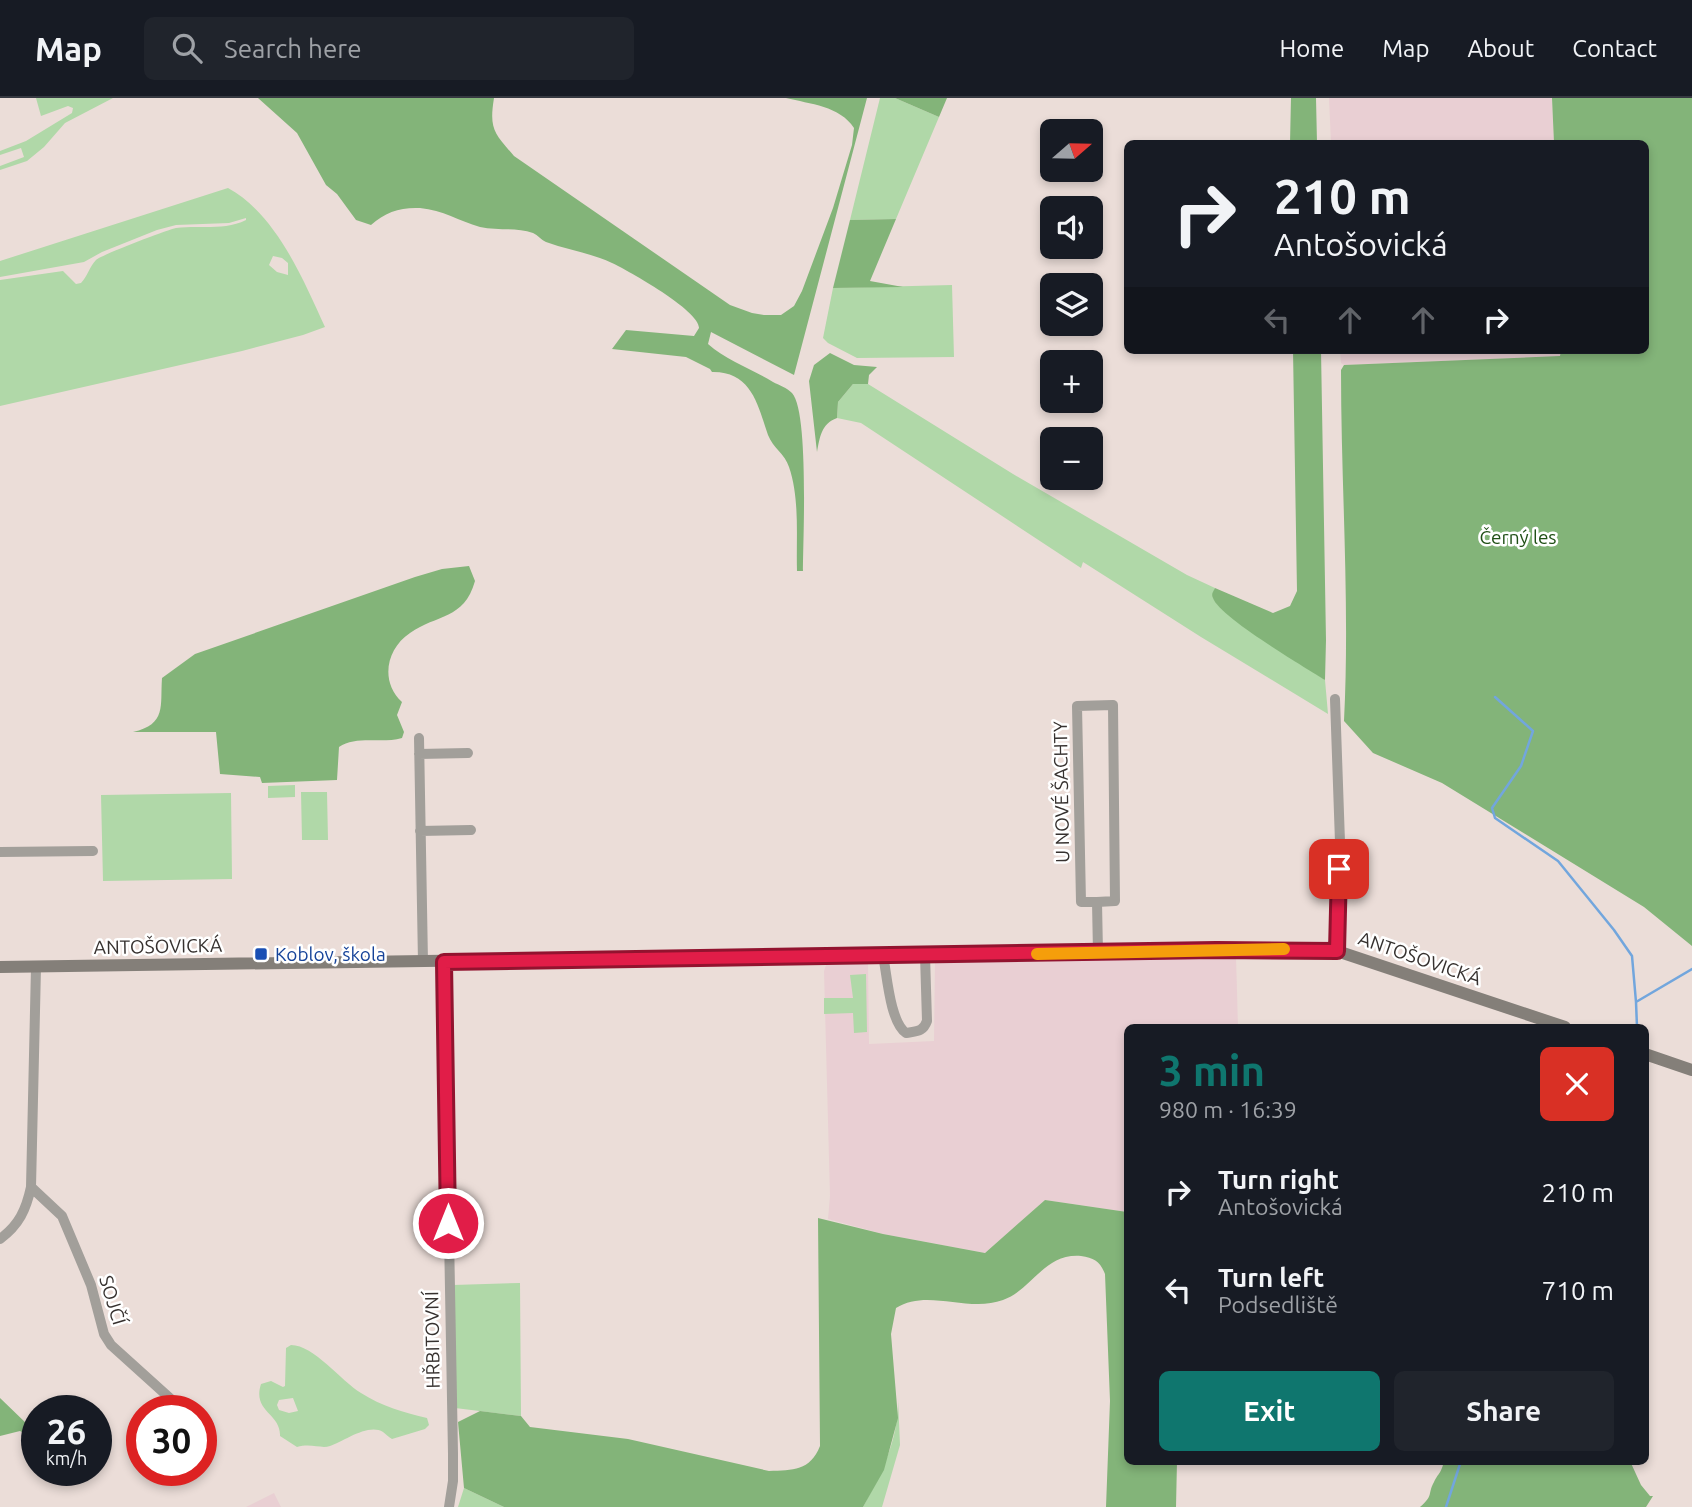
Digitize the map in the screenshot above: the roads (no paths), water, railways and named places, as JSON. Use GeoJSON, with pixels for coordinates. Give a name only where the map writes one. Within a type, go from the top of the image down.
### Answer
{"type":"FeatureCollection","features":[{"type":"Feature","properties":{"kind":"street"},"geometry":{"type":"LineString","coordinates":[[1335,699],[1339,842],[1337,951]]}},
{"type":"Feature","properties":{"kind":"street","name":"U NOVÉ ŠACHTY"},"geometry":{"type":"LineString","coordinates":[[1113,705],[1115,901],[1097,902],[1081,902],[1077,706],[1113,705]]}},
{"type":"Feature","properties":{"kind":"street"},"geometry":{"type":"LineString","coordinates":[[419,738],[423,962]]}},
{"type":"Feature","properties":{"kind":"street"},"geometry":{"type":"LineString","coordinates":[[419,754],[468,753]]}},
{"type":"Feature","properties":{"kind":"street"},"geometry":{"type":"LineString","coordinates":[[421,831],[471,830]]}},
{"type":"Feature","properties":{"kind":"street"},"geometry":{"type":"LineString","coordinates":[[0,852],[93,851]]}},
{"type":"Feature","properties":{"kind":"street"},"geometry":{"type":"LineString","coordinates":[[1097,902],[1098,953]]}},
{"type":"Feature","properties":{"kind":"street","name":"ANTOŠOVICKÁ"},"geometry":{"type":"LineString","coordinates":[[0,967],[1232,950],[1337,951],[1556,1024]]}},
{"type":"Feature","properties":{"kind":"street"},"geometry":{"type":"LineString","coordinates":[[883,956],[895,1019],[900,1029],[906,1033],[920,1031],[927,1021],[925,955]]}},
{"type":"Feature","properties":{"kind":"street","name":"HŘBITOVNÍ"},"geometry":{"type":"LineString","coordinates":[[444,962],[453,1453],[449,1507]]}},
{"type":"Feature","properties":{"kind":"street"},"geometry":{"type":"LineString","coordinates":[[0,1239],[12,1230],[23,1216],[31,1187],[36,967]]}},
{"type":"Feature","properties":{"kind":"street"},"geometry":{"type":"LineString","coordinates":[[1649,1055],[1692,1070]]}},
{"type":"Feature","properties":{"kind":"street","name":"SOJČÍ"},"geometry":{"type":"LineString","coordinates":[[31,1187],[62,1216],[91,1285],[104,1334],[111,1345],[166,1395]]}},
{"type":"Feature","properties":{"kind":"waterway"},"geometry":{"type":"LineString","coordinates":[[1495,697],[1533,731],[1521,766],[1492,808],[1495,818],[1558,861],[1614,930],[1632,956],[1636,1002]]}},
{"type":"Feature","properties":{"kind":"waterway"},"geometry":{"type":"LineString","coordinates":[[1637,1024],[1636,1002],[1692,969]]}},
{"type":"Feature","properties":{"kind":"waterway"},"geometry":{"type":"LineString","coordinates":[[1446,1507],[1460,1465]]}},
{"type":"Feature","properties":{"kind":"place","name":"Koblov, škola"},"geometry":{"type":"Point","coordinates":[261,954]}},
{"type":"Feature","properties":{"kind":"park label","name":"Černý les"},"geometry":{"type":"Point","coordinates":[1518,537]}}]}
